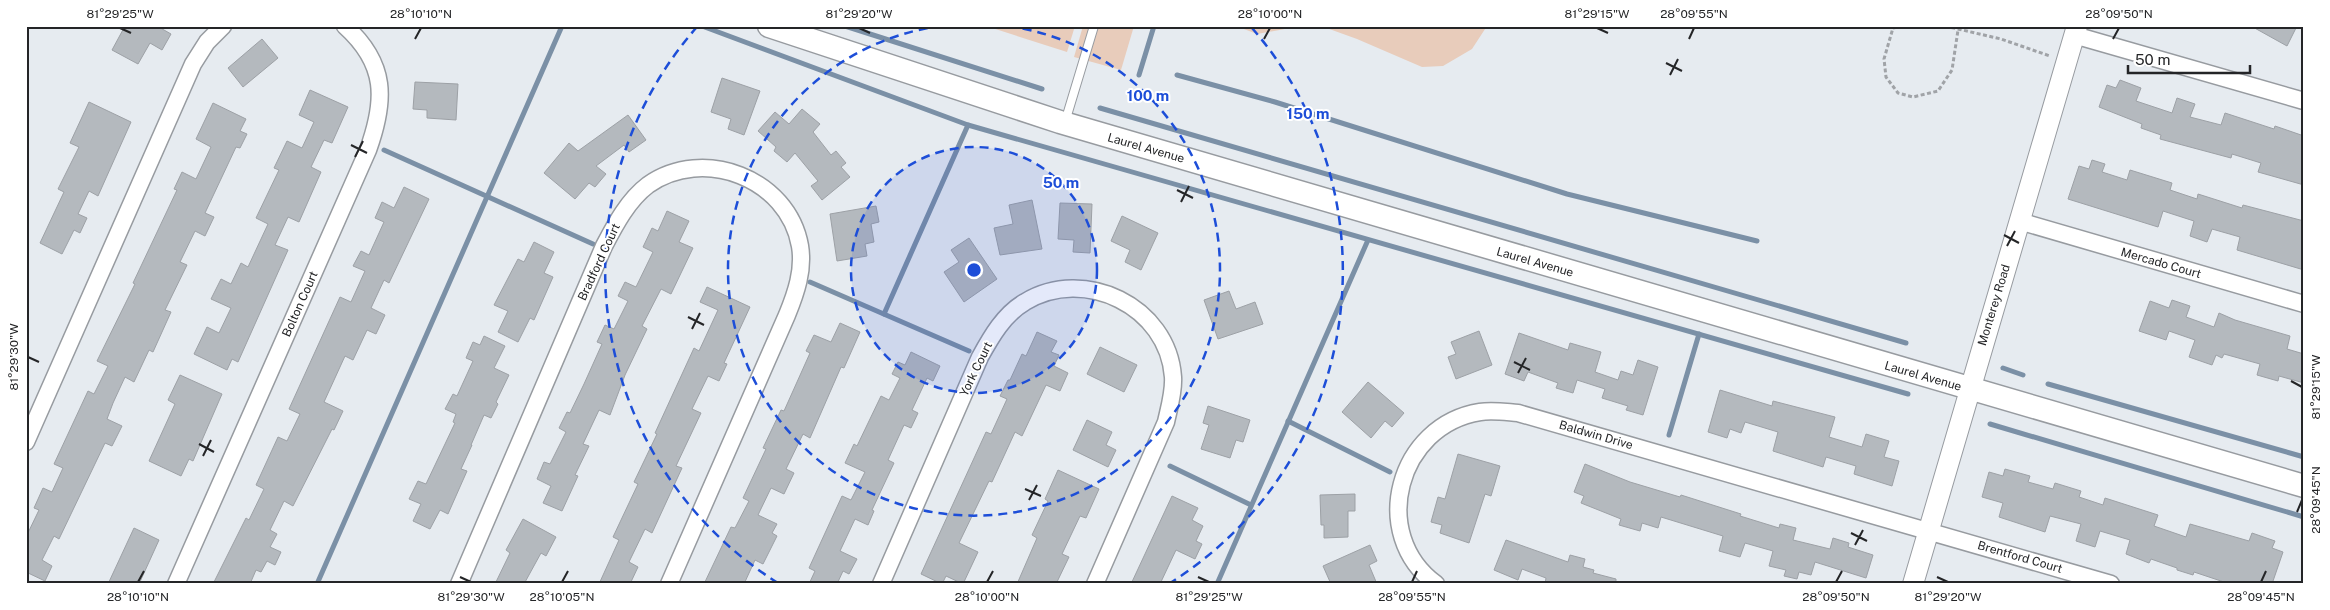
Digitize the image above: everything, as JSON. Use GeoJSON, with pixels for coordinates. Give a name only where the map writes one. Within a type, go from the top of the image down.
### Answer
{"type":"FeatureCollection","features":[{"type":"Feature","properties":{"kind":"main road","name":"Laurel Avenue"},"geometry":{"type":"LineString","coordinates":[[769,26],[1065,124],[1969,390],[2304,486]]}},
{"type":"Feature","properties":{"kind":"street"},"geometry":{"type":"LineString","coordinates":[[26,442],[193,64],[207,42],[223,26]]}},
{"type":"Feature","properties":{"kind":"street","name":"Bolton Court"},"geometry":{"type":"LineString","coordinates":[[176,584],[368,150],[377,125],[381,99],[379,77],[370,56],[359,39],[346,26]]}},
{"type":"Feature","properties":{"kind":"street"},"geometry":{"type":"LineString","coordinates":[[2076,31],[2304,101]]}},
{"type":"Feature","properties":{"kind":"street","name":"Monterey Road"},"geometry":{"type":"LineString","coordinates":[[1913,584],[2076,31]]}},
{"type":"Feature","properties":{"kind":"street","name":"Bradford Court"},"geometry":{"type":"LineString","coordinates":[[459,584],[616,222],[632,201],[647,186],[667,174],[689,168],[709,168],[743,176],[757,183],[778,200],[793,223],[800,245],[801,269],[796,293],[787,315],[669,584]]}},
{"type":"Feature","properties":{"kind":"street","name":"Mercado Court"},"geometry":{"type":"LineString","coordinates":[[2019,222],[2304,304]]}},
{"type":"Feature","properties":{"kind":"street","name":"York Court"},"geometry":{"type":"LineString","coordinates":[[881,584],[980,357],[992,336],[1007,317],[1024,302],[1051,291],[1079,287],[1109,294],[1140,312],[1153,326],[1162,341],[1169,357],[1173,377],[1171,400],[1166,422],[1095,584]]}},
{"type":"Feature","properties":{"kind":"street","name":"Baldwin Drive"},"geometry":{"type":"LineString","coordinates":[[1436,584],[1418,566],[1403,540],[1398,515],[1400,489],[1405,472],[1414,455],[1430,436],[1450,422],[1479,412],[1518,413],[1928,531]]}},
{"type":"Feature","properties":{"kind":"street","name":"Brentford Court"},"geometry":{"type":"LineString","coordinates":[[1928,531],[2111,584]]}},
{"type":"Feature","properties":{"kind":"lane"},"geometry":{"type":"LineString","coordinates":[[1065,124],[1094,26]]}},
{"type":"Feature","properties":{"kind":"path"},"geometry":{"type":"LineString","coordinates":[[1903,26],[1893,28],[1884,59],[1886,76],[1898,93],[1913,97],[1938,91],[1952,70],[1958,30]]}},
{"type":"Feature","properties":{"kind":"path"},"geometry":{"type":"LineString","coordinates":[[1945,26],[2001,39],[2066,61]]}},
{"type":"Feature","properties":{"kind":"shaded area"},"geometry":{"type":"Polygon","coordinates":[[[986,26],[1075,26],[1067,52],[986,26]]]}},
{"type":"Feature","properties":{"kind":"shaded area"},"geometry":{"type":"Polygon","coordinates":[[[1083,26],[1134,26],[1121,70],[1074,57],[1083,26]]]}},
{"type":"Feature","properties":{"kind":"shaded area"},"geometry":{"type":"Polygon","coordinates":[[[1236,26],[1301,26],[1257,34],[1236,26]]]}},
{"type":"Feature","properties":{"kind":"shaded area"},"geometry":{"type":"Polygon","coordinates":[[[1321,26],[1487,26],[1472,49],[1443,66],[1422,67],[1321,26]]]}},
{"type":"Feature","properties":{"kind":"building"},"geometry":{"type":"Polygon","coordinates":[[[125,26],[157,26],[171,34],[162,50],[150,43],[138,64],[112,50],[125,26]]]}},
{"type":"Feature","properties":{"kind":"building"},"geometry":{"type":"Polygon","coordinates":[[[2251,26],[2297,26],[2287,46],[2251,26]]]}},
{"type":"Feature","properties":{"kind":"building"},"geometry":{"type":"Polygon","coordinates":[[[262,39],[278,58],[243,87],[228,68],[262,39]]]}},
{"type":"Feature","properties":{"kind":"building"},"geometry":{"type":"Polygon","coordinates":[[[722,78],[760,91],[744,135],[728,129],[731,119],[711,112],[722,78]]]}},
{"type":"Feature","properties":{"kind":"building"},"geometry":{"type":"Polygon","coordinates":[[[2120,80],[2141,88],[2136,101],[2172,113],[2177,98],[2195,104],[2190,117],[2221,125],[2225,113],[2274,129],[2275,126],[2304,136],[2304,185],[2258,172],[2261,163],[2232,154],[2231,158],[2160,139],[2161,135],[2141,128],[2142,124],[2099,107],[2107,85],[2116,88],[2120,80]]]}},
{"type":"Feature","properties":{"kind":"building"},"geometry":{"type":"Polygon","coordinates":[[[415,82],[458,84],[456,120],[427,118],[427,110],[413,109],[415,82]]]}},
{"type":"Feature","properties":{"kind":"building"},"geometry":{"type":"Polygon","coordinates":[[[310,90],[348,107],[332,143],[324,140],[311,167],[321,172],[299,222],[288,217],[275,245],[288,250],[238,362],[232,359],[227,370],[194,354],[207,327],[219,333],[231,308],[211,299],[221,279],[231,284],[241,263],[248,267],[268,224],[256,218],[279,170],[274,168],[287,141],[302,148],[314,122],[299,115],[310,90]]]}},
{"type":"Feature","properties":{"kind":"building"},"geometry":{"type":"Polygon","coordinates":[[[89,102],[131,122],[98,196],[89,191],[78,214],[87,218],[80,233],[74,230],[62,254],[40,243],[64,192],[58,189],[79,147],[70,143],[89,102]]]}},
{"type":"Feature","properties":{"kind":"building"},"geometry":{"type":"Polygon","coordinates":[[[213,103],[246,119],[240,131],[247,134],[240,148],[236,147],[205,213],[214,217],[205,236],[195,231],[180,262],[187,265],[165,310],[171,312],[153,352],[149,350],[134,382],[125,377],[113,403],[107,419],[122,426],[112,446],[105,443],[59,539],[54,536],[42,560],[52,566],[45,581],[26,572],[26,537],[39,510],[34,508],[43,488],[52,492],[63,468],[54,464],[88,391],[94,394],[108,366],[97,361],[135,284],[133,283],[177,190],[174,189],[182,172],[196,179],[211,147],[196,139],[213,103]]]}},
{"type":"Feature","properties":{"kind":"building"},"geometry":{"type":"Polygon","coordinates":[[[802,109],[820,124],[813,132],[831,155],[836,151],[846,163],[841,167],[850,177],[822,200],[811,186],[818,181],[795,153],[787,162],[774,151],[776,147],[758,131],[775,112],[789,124],[802,109]]]}},
{"type":"Feature","properties":{"kind":"building"},"geometry":{"type":"Polygon","coordinates":[[[628,115],[646,140],[629,152],[624,145],[596,166],[606,174],[595,187],[589,183],[575,199],[544,173],[569,143],[578,151],[628,115]]]}},
{"type":"Feature","properties":{"kind":"building"},"geometry":{"type":"Polygon","coordinates":[[[2092,160],[2105,164],[2102,172],[2127,180],[2130,170],[2172,183],[2170,190],[2197,199],[2198,194],[2242,208],[2243,205],[2304,221],[2304,270],[2237,250],[2240,237],[2212,229],[2207,242],[2190,236],[2194,221],[2163,211],[2158,227],[2068,199],[2079,166],[2089,169],[2092,160]]]}},
{"type":"Feature","properties":{"kind":"building"},"geometry":{"type":"Polygon","coordinates":[[[404,187],[429,199],[389,283],[384,280],[371,308],[385,315],[376,334],[367,330],[353,360],[345,356],[324,402],[343,411],[334,430],[332,429],[293,506],[284,501],[270,530],[277,534],[270,547],[281,552],[275,565],[267,561],[261,572],[256,570],[250,584],[213,584],[246,518],[249,520],[264,489],[256,485],[278,437],[287,441],[300,414],[289,409],[340,297],[351,302],[365,271],[353,266],[361,251],[369,255],[384,222],[375,218],[382,202],[394,208],[404,187]]]}},
{"type":"Feature","properties":{"kind":"building"},"geometry":{"type":"Polygon","coordinates":[[[1032,200],[1042,249],[1000,255],[994,228],[1013,224],[1009,205],[1032,200]]]}},
{"type":"Feature","properties":{"kind":"building"},"geometry":{"type":"Polygon","coordinates":[[[1060,203],[1092,204],[1090,253],[1073,252],[1074,240],[1058,239],[1060,203]]]}},
{"type":"Feature","properties":{"kind":"building"},"geometry":{"type":"Polygon","coordinates":[[[876,206],[879,222],[871,224],[874,242],[865,244],[867,256],[837,261],[830,214],[876,206]]]}},
{"type":"Feature","properties":{"kind":"building"},"geometry":{"type":"Polygon","coordinates":[[[667,211],[689,221],[679,242],[693,248],[671,294],[661,289],[642,326],[647,329],[625,375],[610,415],[599,410],[583,444],[589,446],[575,475],[578,476],[562,511],[543,503],[551,486],[537,479],[544,462],[550,464],[566,432],[559,428],[567,412],[570,413],[602,344],[597,342],[605,325],[614,329],[628,301],[618,296],[625,282],[636,287],[653,252],[643,247],[652,228],[658,231],[667,211]]]}},
{"type":"Feature","properties":{"kind":"building"},"geometry":{"type":"Polygon","coordinates":[[[1122,216],[1158,233],[1141,270],[1125,262],[1130,250],[1111,241],[1122,216]]]}},
{"type":"Feature","properties":{"kind":"building"},"geometry":{"type":"Polygon","coordinates":[[[969,238],[997,279],[964,302],[944,272],[959,262],[951,250],[969,238]]]}},
{"type":"Feature","properties":{"kind":"building"},"geometry":{"type":"Polygon","coordinates":[[[534,242],[554,252],[544,273],[553,277],[534,320],[530,318],[518,342],[498,332],[508,311],[494,305],[518,259],[524,262],[534,242]]]}},
{"type":"Feature","properties":{"kind":"building"},"geometry":{"type":"Polygon","coordinates":[[[707,287],[750,307],[724,363],[727,364],[719,381],[708,376],[692,409],[701,413],[676,466],[682,468],[652,533],[645,529],[629,562],[638,567],[630,584],[599,584],[619,540],[613,537],[638,484],[634,482],[657,434],[655,433],[694,348],[699,351],[718,310],[700,302],[707,287]]]}},
{"type":"Feature","properties":{"kind":"building"},"geometry":{"type":"Polygon","coordinates":[[[1229,291],[1236,309],[1255,302],[1263,324],[1218,339],[1204,300],[1229,291]]]}},
{"type":"Feature","properties":{"kind":"building"},"geometry":{"type":"Polygon","coordinates":[[[2172,300],[2190,306],[2186,317],[2214,327],[2219,313],[2235,320],[2290,336],[2287,349],[2304,354],[2304,383],[2279,376],[2278,381],[2257,375],[2260,364],[2224,354],[2222,358],[2216,355],[2212,365],[2189,357],[2195,340],[2169,331],[2166,340],[2139,331],[2150,301],[2169,308],[2172,300]]]}},
{"type":"Feature","properties":{"kind":"building"},"geometry":{"type":"Polygon","coordinates":[[[840,323],[860,332],[844,368],[841,367],[810,438],[803,434],[786,469],[794,473],[784,494],[771,488],[758,515],[777,524],[772,533],[777,536],[763,564],[755,560],[744,584],[704,584],[731,527],[735,528],[749,501],[743,498],[766,449],[763,448],[781,410],[784,411],[810,353],[806,351],[814,335],[831,342],[840,323]]]}},
{"type":"Feature","properties":{"kind":"building"},"geometry":{"type":"Polygon","coordinates":[[[1479,331],[1492,365],[1456,379],[1448,357],[1456,354],[1451,342],[1479,331]]]}},
{"type":"Feature","properties":{"kind":"building"},"geometry":{"type":"Polygon","coordinates":[[[1037,332],[1057,341],[1051,352],[1059,355],[1054,366],[1068,373],[1060,391],[1046,385],[1022,436],[1015,432],[992,482],[989,481],[959,543],[978,552],[963,584],[946,576],[942,584],[921,574],[986,432],[991,434],[1007,399],[1000,396],[1022,354],[1026,356],[1037,332]]]}},
{"type":"Feature","properties":{"kind":"building"},"geometry":{"type":"Polygon","coordinates":[[[1519,333],[1568,350],[1570,343],[1601,352],[1595,372],[1618,380],[1621,371],[1633,375],[1638,360],[1658,367],[1643,415],[1626,410],[1628,406],[1602,398],[1605,389],[1577,380],[1573,393],[1556,388],[1558,383],[1528,372],[1524,381],[1505,374],[1519,333]]]}},
{"type":"Feature","properties":{"kind":"building"},"geometry":{"type":"Polygon","coordinates":[[[484,336],[505,346],[494,368],[509,375],[496,402],[498,404],[491,418],[484,415],[461,469],[467,471],[448,514],[440,510],[430,529],[413,521],[421,504],[409,499],[418,481],[426,484],[455,423],[453,422],[456,414],[445,409],[453,394],[457,396],[473,361],[466,358],[473,342],[480,345],[484,336]]]}},
{"type":"Feature","properties":{"kind":"building"},"geometry":{"type":"Polygon","coordinates":[[[1100,347],[1137,365],[1124,392],[1087,374],[1100,347]]]}},
{"type":"Feature","properties":{"kind":"building"},"geometry":{"type":"Polygon","coordinates":[[[911,352],[940,366],[933,381],[927,378],[912,410],[918,413],[911,428],[904,425],[888,460],[894,463],[872,510],[874,511],[868,525],[855,519],[840,551],[857,559],[849,574],[843,571],[837,584],[809,584],[815,571],[809,568],[842,496],[851,500],[865,472],[845,463],[854,444],[857,446],[881,396],[889,400],[900,378],[892,374],[898,362],[905,365],[911,352]]]}},
{"type":"Feature","properties":{"kind":"building"},"geometry":{"type":"Polygon","coordinates":[[[180,375],[222,394],[193,461],[189,459],[181,476],[149,461],[175,404],[168,400],[180,375]]]}},
{"type":"Feature","properties":{"kind":"building"},"geometry":{"type":"Polygon","coordinates":[[[1368,382],[1404,413],[1392,427],[1385,421],[1371,438],[1342,412],[1368,382]]]}},
{"type":"Feature","properties":{"kind":"building"},"geometry":{"type":"Polygon","coordinates":[[[1720,390],[1772,406],[1773,401],[1835,417],[1829,437],[1862,447],[1866,434],[1889,441],[1884,457],[1899,461],[1892,486],[1854,474],[1856,466],[1826,457],[1823,467],[1773,451],[1778,432],[1745,422],[1741,433],[1730,429],[1727,438],[1708,432],[1720,390]]]}},
{"type":"Feature","properties":{"kind":"building"},"geometry":{"type":"Polygon","coordinates":[[[1208,406],[1250,420],[1243,442],[1236,440],[1230,458],[1201,449],[1209,425],[1203,423],[1208,406]]]}},
{"type":"Feature","properties":{"kind":"building"},"geometry":{"type":"Polygon","coordinates":[[[1087,420],[1112,432],[1106,445],[1116,450],[1108,467],[1073,450],[1087,420]]]}},
{"type":"Feature","properties":{"kind":"building"},"geometry":{"type":"Polygon","coordinates":[[[1458,454],[1500,466],[1491,496],[1485,494],[1469,543],[1440,533],[1442,525],[1431,522],[1438,497],[1445,499],[1458,454]]]}},
{"type":"Feature","properties":{"kind":"building"},"geometry":{"type":"Polygon","coordinates":[[[1585,464],[1630,482],[1680,497],[1681,495],[1779,528],[1780,524],[1796,528],[1793,540],[1830,549],[1833,538],[1849,543],[1848,547],[1873,555],[1866,578],[1815,562],[1811,575],[1799,572],[1797,579],[1784,576],[1786,570],[1769,566],[1773,551],[1745,543],[1740,557],[1719,551],[1723,536],[1661,517],[1658,528],[1642,523],[1640,531],[1619,525],[1621,519],[1581,503],[1584,496],[1574,492],[1585,464]]]}},
{"type":"Feature","properties":{"kind":"building"},"geometry":{"type":"Polygon","coordinates":[[[2005,469],[2030,476],[2028,482],[2053,489],[2055,483],[2081,491],[2079,497],[2103,505],[2105,498],[2158,515],[2154,526],[2186,537],[2190,524],[2249,541],[2252,533],[2275,541],[2272,548],[2283,552],[2272,584],[2230,584],[2194,572],[2193,575],[2177,570],[2177,568],[2151,559],[2149,563],[2126,554],[2130,540],[2100,531],[2095,547],[2076,541],[2081,524],[2050,516],[2045,532],[1999,517],[2003,503],[1982,497],[1989,472],[2003,476],[2005,469]]]}},
{"type":"Feature","properties":{"kind":"building"},"geometry":{"type":"Polygon","coordinates":[[[1058,470],[1099,489],[1086,518],[1080,516],[1062,554],[1069,557],[1056,584],[1017,584],[1037,538],[1032,535],[1048,501],[1045,499],[1058,470]]]}},
{"type":"Feature","properties":{"kind":"building"},"geometry":{"type":"Polygon","coordinates":[[[1355,494],[1355,511],[1348,511],[1348,537],[1324,538],[1324,525],[1321,525],[1320,495],[1355,494]]]}},
{"type":"Feature","properties":{"kind":"building"},"geometry":{"type":"Polygon","coordinates":[[[1172,496],[1198,508],[1192,520],[1203,526],[1196,541],[1202,544],[1195,559],[1176,550],[1160,584],[1131,584],[1172,496]]]}},
{"type":"Feature","properties":{"kind":"building"},"geometry":{"type":"Polygon","coordinates":[[[523,519],[556,537],[546,556],[541,553],[524,584],[495,584],[510,553],[506,550],[523,519]]]}},
{"type":"Feature","properties":{"kind":"building"},"geometry":{"type":"Polygon","coordinates":[[[134,528],[159,540],[139,584],[108,584],[134,528]]]}},
{"type":"Feature","properties":{"kind":"building"},"geometry":{"type":"Polygon","coordinates":[[[1506,540],[1568,562],[1570,555],[1585,559],[1583,567],[1594,570],[1593,573],[1616,579],[1616,584],[1545,584],[1546,578],[1522,569],[1518,580],[1494,570],[1506,540]]]}},
{"type":"Feature","properties":{"kind":"building"},"geometry":{"type":"Polygon","coordinates":[[[1370,545],[1377,561],[1369,565],[1377,584],[1331,584],[1323,566],[1370,545]]]}},
{"type":"Feature","properties":{"kind":"waterway"},"geometry":{"type":"LineString","coordinates":[[317,584],[562,26]]}},
{"type":"Feature","properties":{"kind":"waterway"},"geometry":{"type":"LineString","coordinates":[[702,26],[968,125],[1908,394]]}},
{"type":"Feature","properties":{"kind":"waterway"},"geometry":{"type":"LineString","coordinates":[[845,26],[1042,89]]}},
{"type":"Feature","properties":{"kind":"waterway"},"geometry":{"type":"LineString","coordinates":[[1139,75],[1154,26]]}},
{"type":"Feature","properties":{"kind":"waterway"},"geometry":{"type":"LineString","coordinates":[[1177,75],[1275,102],[1567,194],[1757,241]]}},
{"type":"Feature","properties":{"kind":"waterway"},"geometry":{"type":"LineString","coordinates":[[1100,108],[1906,343]]}},
{"type":"Feature","properties":{"kind":"waterway"},"geometry":{"type":"LineString","coordinates":[[884,314],[968,125]]}},
{"type":"Feature","properties":{"kind":"waterway"},"geometry":{"type":"LineString","coordinates":[[384,150],[593,244]]}},
{"type":"Feature","properties":{"kind":"waterway"},"geometry":{"type":"LineString","coordinates":[[1217,584],[1368,240]]}},
{"type":"Feature","properties":{"kind":"waterway"},"geometry":{"type":"LineString","coordinates":[[810,282],[969,351]]}},
{"type":"Feature","properties":{"kind":"waterway"},"geometry":{"type":"LineString","coordinates":[[1669,435],[1699,334]]}},
{"type":"Feature","properties":{"kind":"waterway"},"geometry":{"type":"LineString","coordinates":[[2003,368],[2023,375]]}},
{"type":"Feature","properties":{"kind":"waterway"},"geometry":{"type":"LineString","coordinates":[[2048,384],[2304,457]]}},
{"type":"Feature","properties":{"kind":"waterway"},"geometry":{"type":"LineString","coordinates":[[1288,421],[1390,472]]}},
{"type":"Feature","properties":{"kind":"waterway"},"geometry":{"type":"LineString","coordinates":[[1990,424],[2304,517]]}},
{"type":"Feature","properties":{"kind":"waterway"},"geometry":{"type":"LineString","coordinates":[[1170,466],[1251,505]]}}]}
